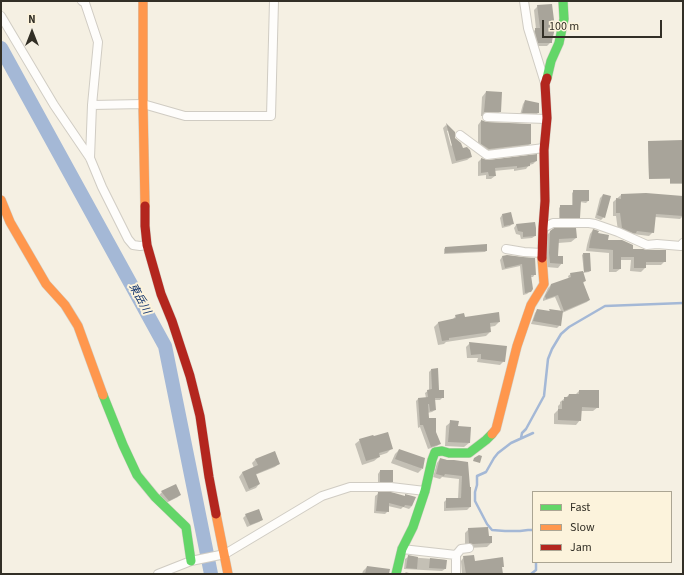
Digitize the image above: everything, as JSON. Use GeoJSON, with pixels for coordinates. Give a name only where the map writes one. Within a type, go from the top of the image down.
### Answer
{"type":"FeatureCollection","features":[{"type":"Feature","properties":{"kind":"street"},"geometry":{"type":"LineString","coordinates":[[82,1],[85,3],[98,42],[92,105],[90,158]]}},
{"type":"Feature","properties":{"kind":"street"},"geometry":{"type":"LineString","coordinates":[[143,1],[144,226],[147,245],[161,294],[172,321],[190,376],[200,416],[209,477],[228,574]]}},
{"type":"Feature","properties":{"kind":"street"},"geometry":{"type":"LineString","coordinates":[[92,105],[143,104],[185,116],[271,116],[274,1]]}},
{"type":"Feature","properties":{"kind":"street"},"geometry":{"type":"LineString","coordinates":[[396,574],[402,549],[413,527],[425,492],[435,452],[442,451],[449,453],[469,453],[480,445],[496,429],[517,346],[531,305],[544,284],[542,253],[545,201],[545,84],[528,28],[524,1]]}},
{"type":"Feature","properties":{"kind":"street"},"geometry":{"type":"LineString","coordinates":[[545,84],[551,61],[559,43],[564,19],[563,1]]}},
{"type":"Feature","properties":{"kind":"street"},"geometry":{"type":"LineString","coordinates":[[1,16],[54,105],[90,158],[102,187],[128,239],[133,245],[147,245]]}},
{"type":"Feature","properties":{"kind":"street"},"geometry":{"type":"LineString","coordinates":[[487,117],[546,119]]}},
{"type":"Feature","properties":{"kind":"street"},"geometry":{"type":"LineString","coordinates":[[460,135],[487,155]]}},
{"type":"Feature","properties":{"kind":"street"},"geometry":{"type":"LineString","coordinates":[[478,156],[544,148]]}},
{"type":"Feature","properties":{"kind":"street"},"geometry":{"type":"LineString","coordinates":[[1,200],[10,222],[46,284],[65,305],[78,326],[105,400],[137,475],[155,497],[186,528],[191,561]]}},
{"type":"Feature","properties":{"kind":"street"},"geometry":{"type":"LineString","coordinates":[[543,228],[553,223],[589,223],[618,232],[646,244],[681,246],[683,243]]}},
{"type":"Feature","properties":{"kind":"street"},"geometry":{"type":"LineString","coordinates":[[506,249],[542,253]]}},
{"type":"Feature","properties":{"kind":"street"},"geometry":{"type":"LineString","coordinates":[[158,574],[191,561],[225,554],[322,496],[350,487],[391,487],[425,492]]}},
{"type":"Feature","properties":{"kind":"street"},"geometry":{"type":"LineString","coordinates":[[456,574],[456,555],[460,549],[469,548]]}},
{"type":"Feature","properties":{"kind":"street"},"geometry":{"type":"LineString","coordinates":[[402,549],[456,555]]}},
{"type":"Feature","properties":{"kind":"building"},"geometry":{"type":"Polygon","coordinates":[[[552,4],[555,28],[552,43],[538,43],[535,32],[535,28],[540,28],[537,5],[552,4]]]}},
{"type":"Feature","properties":{"kind":"building"},"geometry":{"type":"Polygon","coordinates":[[[486,91],[502,92],[501,112],[484,112],[486,91]]]}},
{"type":"Feature","properties":{"kind":"building"},"geometry":{"type":"Polygon","coordinates":[[[525,100],[539,103],[539,113],[522,113],[525,100]]]}},
{"type":"Feature","properties":{"kind":"building"},"geometry":{"type":"Polygon","coordinates":[[[481,120],[487,122],[531,124],[531,144],[489,149],[481,144],[481,120]]]}},
{"type":"Feature","properties":{"kind":"building"},"geometry":{"type":"Polygon","coordinates":[[[446,123],[455,132],[455,138],[461,143],[463,148],[467,147],[470,150],[472,157],[456,161],[446,123]]]}},
{"type":"Feature","properties":{"kind":"building"},"geometry":{"type":"Polygon","coordinates":[[[683,140],[683,183],[670,183],[670,178],[649,179],[648,141],[683,140]]]}},
{"type":"Feature","properties":{"kind":"building"},"geometry":{"type":"Polygon","coordinates":[[[537,154],[537,161],[530,163],[530,166],[517,168],[517,166],[495,168],[496,176],[489,176],[488,172],[481,173],[481,158],[488,160],[537,154]]]}},
{"type":"Feature","properties":{"kind":"building"},"geometry":{"type":"Polygon","coordinates":[[[573,190],[589,190],[589,201],[581,201],[580,218],[560,218],[560,205],[573,205],[573,190]]]}},
{"type":"Feature","properties":{"kind":"building"},"geometry":{"type":"Polygon","coordinates":[[[646,193],[683,196],[683,216],[656,214],[654,233],[637,231],[636,233],[633,233],[622,228],[620,213],[616,213],[616,198],[621,199],[621,194],[646,193]]]}},
{"type":"Feature","properties":{"kind":"building"},"geometry":{"type":"Polygon","coordinates":[[[603,194],[611,196],[605,218],[597,215],[603,194]]]}},
{"type":"Feature","properties":{"kind":"building"},"geometry":{"type":"Polygon","coordinates":[[[511,212],[514,224],[504,226],[502,214],[511,212]]]}},
{"type":"Feature","properties":{"kind":"building"},"geometry":{"type":"Polygon","coordinates":[[[535,222],[536,236],[523,237],[523,232],[518,231],[516,224],[535,222]]]}},
{"type":"Feature","properties":{"kind":"building"},"geometry":{"type":"Polygon","coordinates":[[[554,228],[576,228],[577,238],[559,239],[558,256],[563,256],[563,264],[550,263],[550,231],[554,228]]]}},
{"type":"Feature","properties":{"kind":"building"},"geometry":{"type":"Polygon","coordinates":[[[593,229],[599,231],[598,233],[609,235],[608,240],[622,240],[633,245],[633,249],[666,250],[666,262],[646,262],[646,268],[634,268],[634,257],[621,257],[621,269],[613,269],[613,250],[589,248],[593,229]]]}},
{"type":"Feature","properties":{"kind":"building"},"geometry":{"type":"Polygon","coordinates":[[[487,244],[487,251],[445,253],[445,247],[487,244]]]}},
{"type":"Feature","properties":{"kind":"building"},"geometry":{"type":"Polygon","coordinates":[[[583,253],[590,253],[591,271],[584,272],[583,253]]]}},
{"type":"Feature","properties":{"kind":"building"},"geometry":{"type":"Polygon","coordinates":[[[507,255],[535,258],[536,275],[531,275],[533,289],[531,292],[525,293],[522,264],[505,268],[502,256],[507,255]]]}},
{"type":"Feature","properties":{"kind":"building"},"geometry":{"type":"Polygon","coordinates":[[[583,271],[586,281],[583,282],[590,300],[564,311],[558,295],[546,299],[545,296],[551,284],[571,277],[570,273],[583,271]]]}},
{"type":"Feature","properties":{"kind":"building"},"geometry":{"type":"Polygon","coordinates":[[[537,309],[563,311],[561,326],[533,321],[537,309]]]}},
{"type":"Feature","properties":{"kind":"building"},"geometry":{"type":"Polygon","coordinates":[[[499,312],[500,322],[490,323],[491,332],[449,338],[449,340],[442,341],[438,322],[456,318],[455,315],[464,313],[465,317],[499,312]]]}},
{"type":"Feature","properties":{"kind":"building"},"geometry":{"type":"Polygon","coordinates":[[[469,342],[507,346],[505,362],[481,359],[481,354],[471,355],[469,342]]]}},
{"type":"Feature","properties":{"kind":"building"},"geometry":{"type":"Polygon","coordinates":[[[438,368],[439,390],[444,390],[444,398],[435,398],[436,410],[430,411],[428,404],[429,418],[436,418],[436,432],[441,444],[431,447],[423,425],[420,425],[418,398],[428,397],[427,390],[432,389],[431,369],[438,368]]]}},
{"type":"Feature","properties":{"kind":"building"},"geometry":{"type":"Polygon","coordinates":[[[579,390],[599,390],[599,408],[582,407],[581,421],[558,420],[558,409],[562,409],[562,401],[564,401],[564,397],[568,397],[569,394],[579,394],[579,390]]]}},
{"type":"Feature","properties":{"kind":"building"},"geometry":{"type":"Polygon","coordinates":[[[450,420],[459,421],[458,426],[471,427],[470,443],[448,442],[450,420]]]}},
{"type":"Feature","properties":{"kind":"building"},"geometry":{"type":"Polygon","coordinates":[[[388,432],[393,449],[379,453],[380,457],[366,461],[359,439],[388,432]]]}},
{"type":"Feature","properties":{"kind":"building"},"geometry":{"type":"Polygon","coordinates":[[[399,449],[425,458],[423,469],[395,459],[399,449]]]}},
{"type":"Feature","properties":{"kind":"building"},"geometry":{"type":"Polygon","coordinates":[[[275,451],[280,464],[256,474],[260,484],[249,489],[242,472],[258,465],[255,459],[275,451]]]}},
{"type":"Feature","properties":{"kind":"building"},"geometry":{"type":"Polygon","coordinates":[[[479,455],[482,456],[480,463],[473,461],[474,458],[479,455]]]}},
{"type":"Feature","properties":{"kind":"building"},"geometry":{"type":"Polygon","coordinates":[[[440,458],[468,462],[471,487],[471,507],[446,508],[446,498],[461,498],[462,476],[445,474],[444,476],[436,474],[440,458]]]}},
{"type":"Feature","properties":{"kind":"building"},"geometry":{"type":"Polygon","coordinates":[[[380,470],[393,470],[393,482],[380,482],[380,470]]]}},
{"type":"Feature","properties":{"kind":"building"},"geometry":{"type":"Polygon","coordinates":[[[176,484],[181,495],[169,501],[161,491],[176,484]]]}},
{"type":"Feature","properties":{"kind":"building"},"geometry":{"type":"Polygon","coordinates":[[[378,492],[391,492],[416,497],[412,506],[405,505],[404,507],[389,503],[389,512],[376,511],[378,492]]]}},
{"type":"Feature","properties":{"kind":"building"},"geometry":{"type":"Polygon","coordinates":[[[259,509],[263,520],[250,525],[245,514],[259,509]]]}},
{"type":"Feature","properties":{"kind":"building"},"geometry":{"type":"Polygon","coordinates":[[[488,527],[489,536],[492,536],[492,543],[469,543],[468,528],[488,527]]]}},
{"type":"Feature","properties":{"kind":"building"},"geometry":{"type":"Polygon","coordinates":[[[408,555],[418,557],[417,569],[406,568],[408,555]]]}},
{"type":"Feature","properties":{"kind":"building"},"geometry":{"type":"Polygon","coordinates":[[[474,555],[475,561],[503,557],[503,574],[466,574],[463,556],[474,555]]]}},
{"type":"Feature","properties":{"kind":"building"},"geometry":{"type":"Polygon","coordinates":[[[430,558],[447,560],[446,569],[429,568],[430,558]]]}},
{"type":"Feature","properties":{"kind":"building"},"geometry":{"type":"Polygon","coordinates":[[[367,566],[390,569],[389,574],[365,574],[367,566]]]}},
{"type":"Feature","properties":{"kind":"waterway","name":"東岳川"},"geometry":{"type":"LineString","coordinates":[[1,48],[165,346],[211,574]]}},
{"type":"Feature","properties":{"kind":"waterway"},"geometry":{"type":"LineString","coordinates":[[521,438],[522,433],[526,429],[544,396],[548,359],[552,349],[561,334],[569,327],[605,306],[683,303]]}},
{"type":"Feature","properties":{"kind":"waterway"},"geometry":{"type":"LineString","coordinates":[[532,530],[492,530],[487,524],[475,501],[475,492],[477,476],[486,472],[498,453],[511,443],[533,433]]}},
{"type":"Feature","properties":{"kind":"waterway"},"geometry":{"type":"LineString","coordinates":[[531,574],[536,570],[536,563]]}},
{"type":"Feature","properties":{"kind":"traffic: fast"},"geometry":{"type":"LineString","coordinates":[[547,78],[551,61],[559,43],[564,19],[563,1]]}},
{"type":"Feature","properties":{"kind":"traffic: fast"},"geometry":{"type":"LineString","coordinates":[[103,395],[137,475],[155,497],[186,527],[191,561]]}},
{"type":"Feature","properties":{"kind":"traffic: fast"},"geometry":{"type":"LineString","coordinates":[[396,574],[402,549],[413,527],[425,491],[435,452],[442,451],[449,453],[469,453],[492,434]]}},
{"type":"Feature","properties":{"kind":"traffic: slow"},"geometry":{"type":"LineString","coordinates":[[143,1],[145,206]]}},
{"type":"Feature","properties":{"kind":"traffic: slow"},"geometry":{"type":"LineString","coordinates":[[1,200],[10,222],[46,284],[65,305],[78,326],[103,395]]}},
{"type":"Feature","properties":{"kind":"traffic: slow"},"geometry":{"type":"LineString","coordinates":[[492,434],[496,429],[517,346],[531,305],[544,284],[542,258]]}},
{"type":"Feature","properties":{"kind":"traffic: slow"},"geometry":{"type":"LineString","coordinates":[[216,514],[228,574]]}},
{"type":"Feature","properties":{"kind":"traffic: jam"},"geometry":{"type":"LineString","coordinates":[[542,258],[545,201],[544,150],[547,118],[545,84],[547,78]]}},
{"type":"Feature","properties":{"kind":"traffic: jam"},"geometry":{"type":"LineString","coordinates":[[145,206],[147,245],[161,294],[172,321],[190,376],[200,416],[216,514]]}}]}
